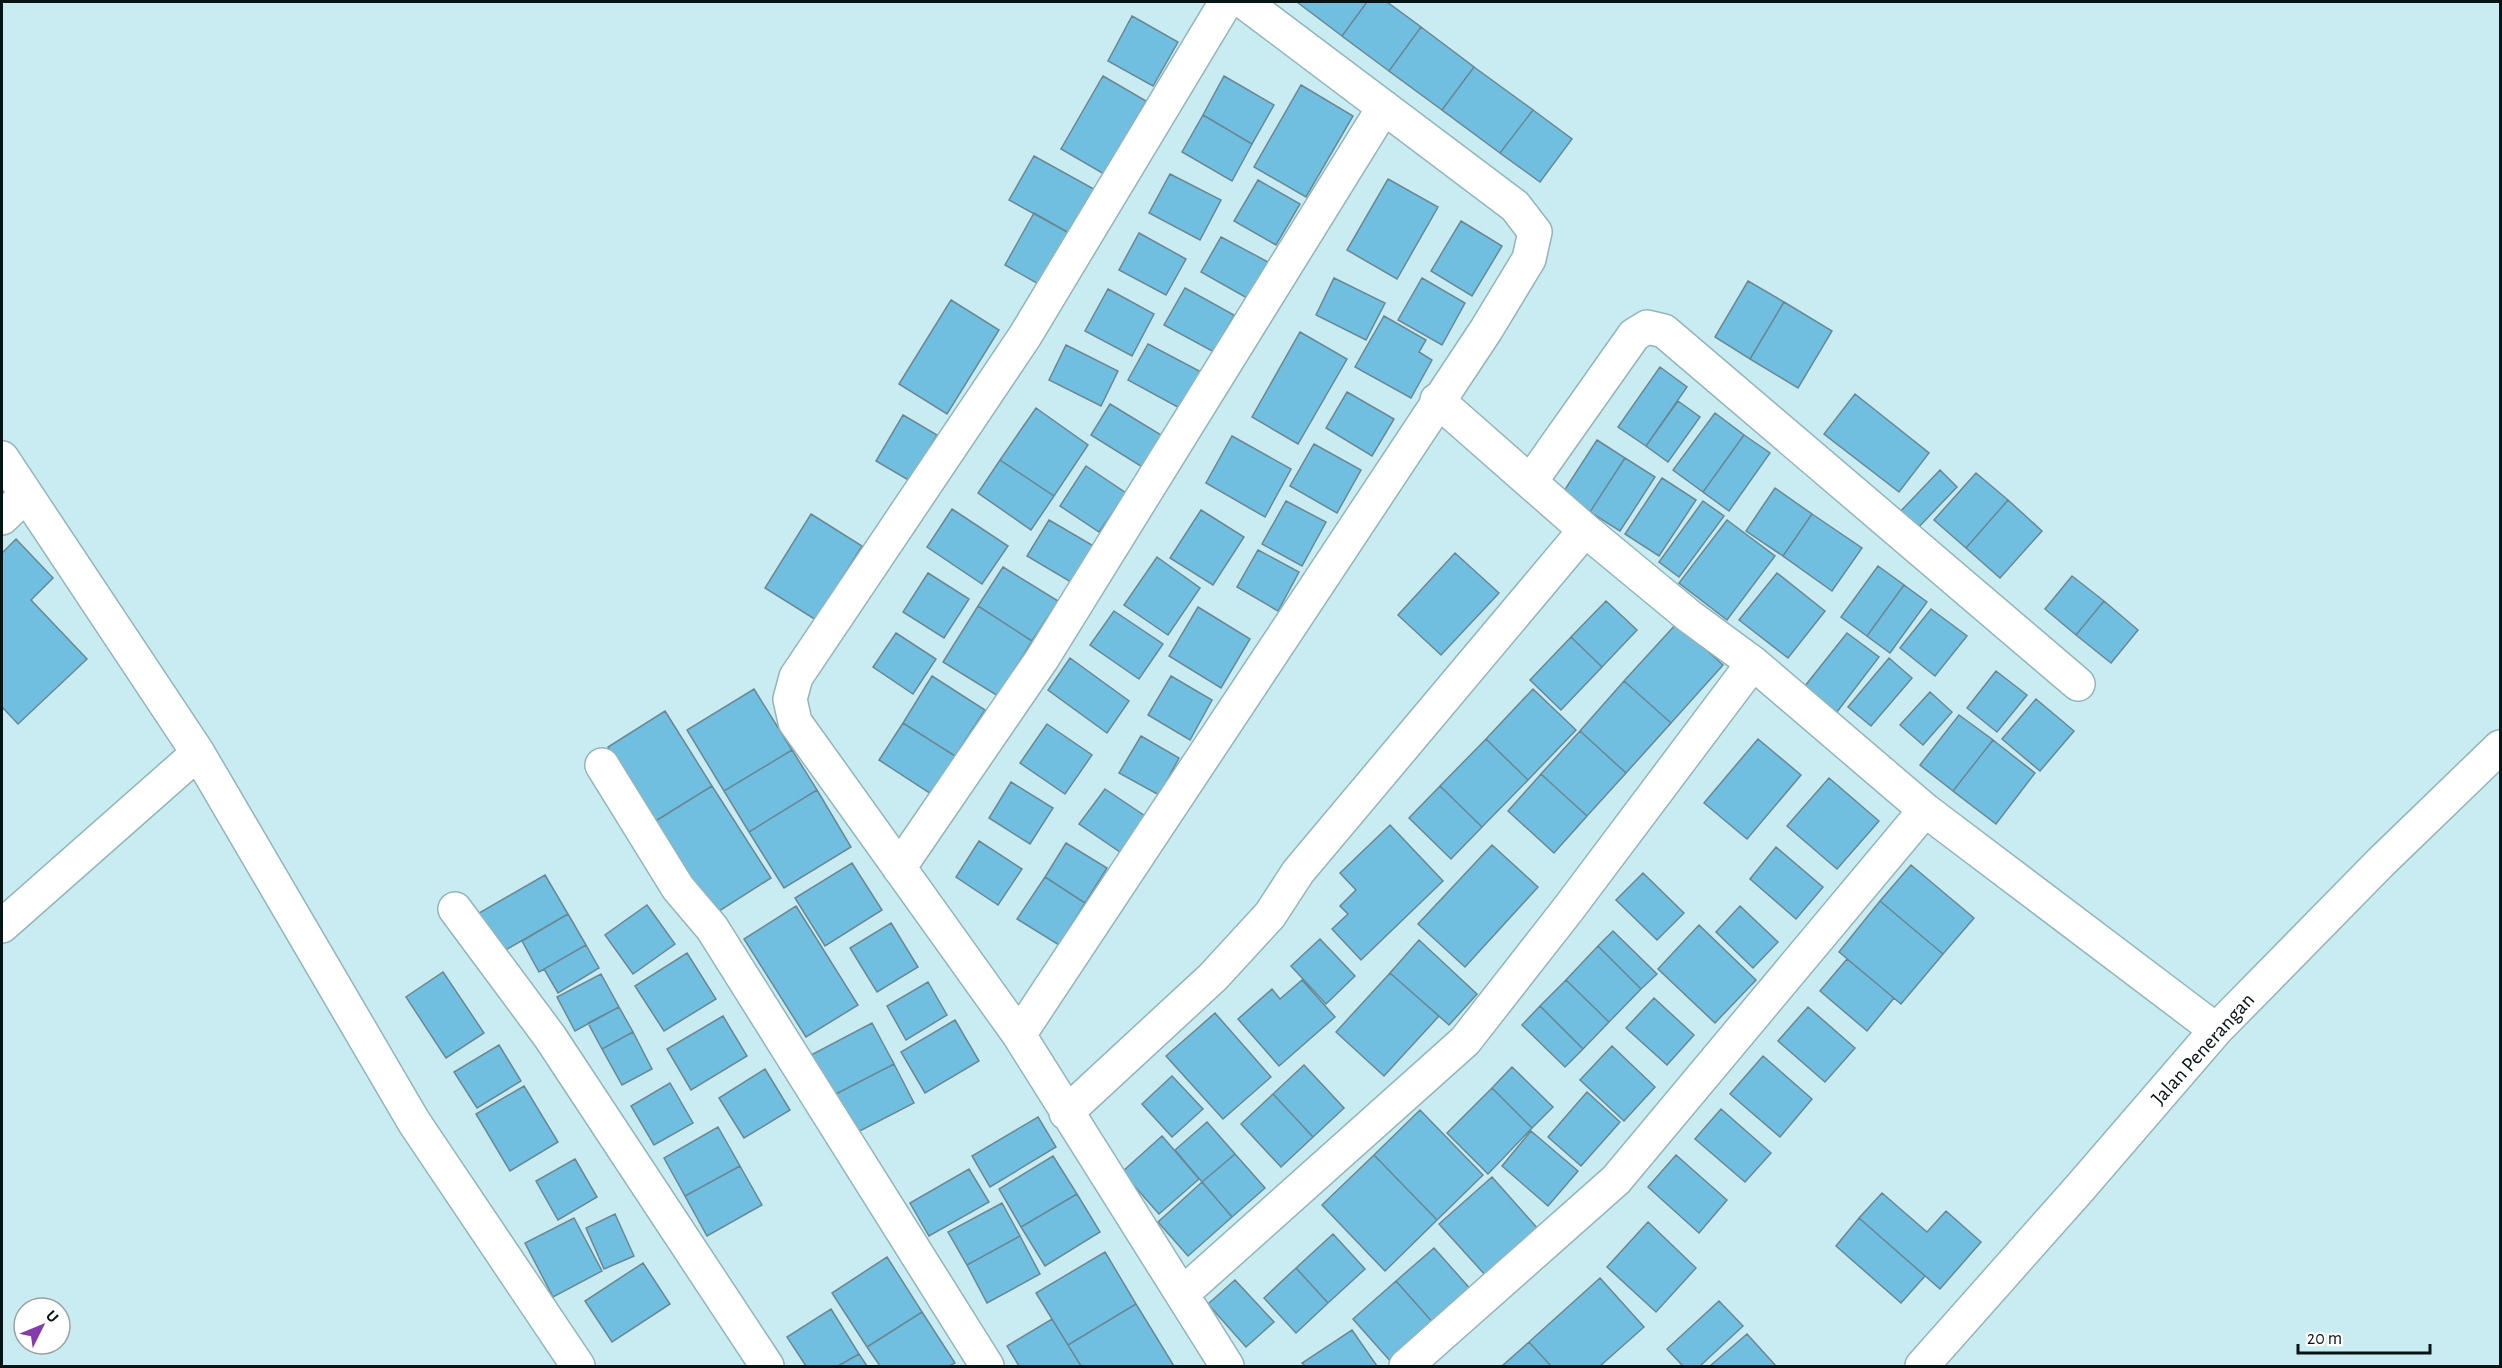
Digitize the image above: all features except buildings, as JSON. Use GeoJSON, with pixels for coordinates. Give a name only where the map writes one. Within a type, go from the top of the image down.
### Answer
{"type":"FeatureCollection","features":[{"type":"Feature","properties":{"kind":"street"},"geometry":{"type":"LineString","coordinates":[[1226,2],[1024,336],[796,677],[790,699],[795,722],[1019,1035],[1227,1366]]}},
{"type":"Feature","properties":{"kind":"street"},"geometry":{"type":"LineString","coordinates":[[1019,1035],[1437,400],[1486,330],[1529,259],[1535,232],[1515,206],[1244,2]]}},
{"type":"Feature","properties":{"kind":"street"},"geometry":{"type":"LineString","coordinates":[[899,868],[1042,659],[1384,107]]}},
{"type":"Feature","properties":{"kind":"street"},"geometry":{"type":"LineString","coordinates":[[1531,481],[1634,335],[1647,327],[1664,331],[2078,684]]}},
{"type":"Feature","properties":{"kind":"street"},"geometry":{"type":"LineString","coordinates":[[1437,400],[1585,530],[1689,616],[1753,663],[1925,810],[2216,1030]]}},
{"type":"Feature","properties":{"kind":"street"},"geometry":{"type":"LineString","coordinates":[[2,458],[198,753],[414,1122],[578,1366]]}},
{"type":"Feature","properties":{"kind":"street"},"geometry":{"type":"LineString","coordinates":[[2,518],[26,495]]}},
{"type":"Feature","properties":{"kind":"street"},"geometry":{"type":"LineString","coordinates":[[1066,1113],[1213,977],[1270,915],[1298,872],[1585,530]]}},
{"type":"Feature","properties":{"kind":"street"},"geometry":{"type":"LineString","coordinates":[[1182,1293],[1465,1041],[1569,908],[1753,663]]}},
{"type":"Feature","properties":{"kind":"street","name":"Jalan Penerangan"},"geometry":{"type":"LineString","coordinates":[[1922,1366],[2216,1030],[2381,862],[2500,747]]}},
{"type":"Feature","properties":{"kind":"street"},"geometry":{"type":"LineString","coordinates":[[2,926],[198,753]]}},
{"type":"Feature","properties":{"kind":"street"},"geometry":{"type":"LineString","coordinates":[[602,765],[678,888],[712,928],[987,1366]]}},
{"type":"Feature","properties":{"kind":"street"},"geometry":{"type":"LineString","coordinates":[[1406,1366],[1616,1179],[1925,810]]}},
{"type":"Feature","properties":{"kind":"street"},"geometry":{"type":"LineString","coordinates":[[455,909],[550,1037],[767,1366]]}}]}
